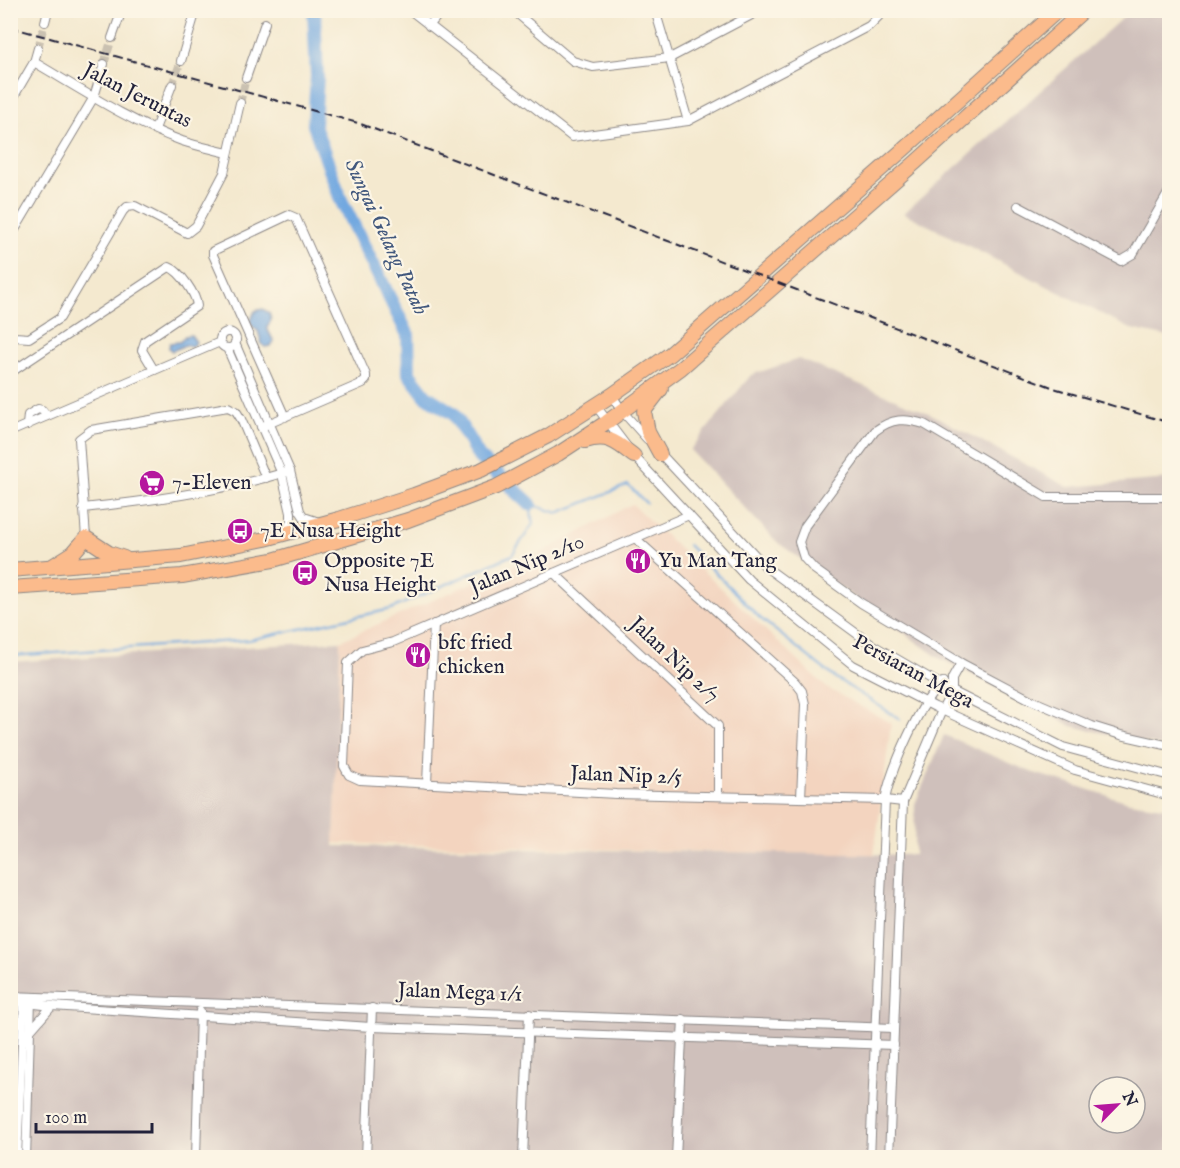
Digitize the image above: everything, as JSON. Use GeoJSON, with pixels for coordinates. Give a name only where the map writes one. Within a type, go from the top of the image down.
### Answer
{"type":"FeatureCollection","features":[{"type":"Feature","properties":{"kind":"main road"},"geometry":{"type":"LineString","coordinates":[[10,570],[181,556],[265,539],[414,495],[481,470],[548,436],[596,406],[670,354],[904,149],[1058,10]]}},
{"type":"Feature","properties":{"kind":"main road"},"geometry":{"type":"LineString","coordinates":[[558,454],[607,422],[681,368],[916,162],[1084,10]]}},
{"type":"Feature","properties":{"kind":"main road"},"geometry":{"type":"LineString","coordinates":[[660,454],[648,432],[644,411],[681,368]]}},
{"type":"Feature","properties":{"kind":"main road"},"geometry":{"type":"LineString","coordinates":[[10,588],[183,576],[273,560],[408,520],[496,487],[558,454],[597,437],[615,442],[633,456]]}},
{"type":"Feature","properties":{"kind":"main road"},"geometry":{"type":"LineString","coordinates":[[51,566],[73,553],[86,538],[109,552],[132,560]]}},
{"type":"Feature","properties":{"kind":"street"},"geometry":{"type":"LineString","coordinates":[[45,22],[48,10]]}},
{"type":"Feature","properties":{"kind":"street"},"geometry":{"type":"LineString","coordinates":[[112,38],[122,10]]}},
{"type":"Feature","properties":{"kind":"street"},"geometry":{"type":"LineString","coordinates":[[181,62],[196,10]]}},
{"type":"Feature","properties":{"kind":"street"},"geometry":{"type":"LineString","coordinates":[[410,10],[572,137],[688,121],[869,26],[885,10]]}},
{"type":"Feature","properties":{"kind":"street"},"geometry":{"type":"LineString","coordinates":[[429,26],[442,10]]}},
{"type":"Feature","properties":{"kind":"street"},"geometry":{"type":"LineString","coordinates":[[513,10],[573,61],[593,67],[670,58],[761,10]]}},
{"type":"Feature","properties":{"kind":"street"},"geometry":{"type":"LineString","coordinates":[[655,10],[688,121]]}},
{"type":"Feature","properties":{"kind":"street"},"geometry":{"type":"LineString","coordinates":[[246,78],[265,23]]}},
{"type":"Feature","properties":{"kind":"street"},"geometry":{"type":"LineString","coordinates":[[10,103],[34,62],[38,48]]}},
{"type":"Feature","properties":{"kind":"street","name":"Jalan Jeruntas"},"geometry":{"type":"LineString","coordinates":[[34,62],[155,129],[182,141],[227,153]]}},
{"type":"Feature","properties":{"kind":"street"},"geometry":{"type":"LineString","coordinates":[[10,238],[94,97],[104,64]]}},
{"type":"Feature","properties":{"kind":"street"},"geometry":{"type":"LineString","coordinates":[[155,129],[172,85]]}},
{"type":"Feature","properties":{"kind":"street"},"geometry":{"type":"LineString","coordinates":[[10,334],[15,338],[29,338],[60,318],[127,207],[135,206],[187,233],[196,226],[224,173],[240,103]]}},
{"type":"Feature","properties":{"kind":"street"},"geometry":{"type":"LineString","coordinates":[[1018,206],[1121,261],[1133,254],[1170,190]]}},
{"type":"Feature","properties":{"kind":"street"},"geometry":{"type":"LineString","coordinates":[[265,425],[285,417],[363,383],[366,380],[366,375],[296,218],[289,215],[213,251],[285,417]]}},
{"type":"Feature","properties":{"kind":"street"},"geometry":{"type":"LineString","coordinates":[[10,373],[169,267],[177,271],[196,299],[197,306],[145,341],[142,350],[154,370]]}},
{"type":"Feature","properties":{"kind":"street"},"geometry":{"type":"LineString","coordinates":[[10,432],[27,425],[28,415],[38,409],[42,410],[47,417],[154,370],[227,344],[286,472],[300,511],[304,517],[324,523]]}},
{"type":"Feature","properties":{"kind":"street","name":"Persiaran Mega"},"geometry":{"type":"LineString","coordinates":[[612,395],[622,411],[660,454],[767,568],[871,644],[952,691],[1063,747],[1170,776]]}},
{"type":"Feature","properties":{"kind":"street","name":"Persiaran Mega"},"geometry":{"type":"LineString","coordinates":[[596,406],[633,456],[749,580],[853,665],[942,710],[1075,770],[1170,796]]}},
{"type":"Feature","properties":{"kind":"street"},"geometry":{"type":"LineString","coordinates":[[86,538],[79,439],[91,430],[228,407],[236,411],[241,419],[266,478]]}},
{"type":"Feature","properties":{"kind":"street"},"geometry":{"type":"LineString","coordinates":[[1170,497],[1046,497],[924,424],[908,419],[897,419],[875,430],[805,526],[799,542],[804,558],[814,569],[861,603],[961,663],[1031,700],[1092,726],[1170,746]]}},
{"type":"Feature","properties":{"kind":"street"},"geometry":{"type":"LineString","coordinates":[[83,508],[145,502],[286,472]]}},
{"type":"Feature","properties":{"kind":"street"},"geometry":{"type":"LineString","coordinates":[[265,539],[288,526],[291,521],[286,472]]}},
{"type":"Feature","properties":{"kind":"street","name":"Jalan Nip 2/10"},"geometry":{"type":"LineString","coordinates":[[350,775],[344,766],[348,663],[362,650],[393,642],[689,515]]}},
{"type":"Feature","properties":{"kind":"street"},"geometry":{"type":"LineString","coordinates":[[635,538],[795,682],[802,691],[805,704],[801,798]]}},
{"type":"Feature","properties":{"kind":"street","name":"Jalan Nip 2/7"},"geometry":{"type":"LineString","coordinates":[[554,573],[718,726],[718,796]]}},
{"type":"Feature","properties":{"kind":"street"},"geometry":{"type":"LineString","coordinates":[[427,784],[434,624]]}},
{"type":"Feature","properties":{"kind":"street"},"geometry":{"type":"LineString","coordinates":[[890,1158],[903,802],[952,691],[952,679],[961,663]]}},
{"type":"Feature","properties":{"kind":"street"},"geometry":{"type":"LineString","coordinates":[[870,1158],[885,800],[889,780],[926,702],[941,684],[952,679]]}},
{"type":"Feature","properties":{"kind":"street","name":"Jalan Nip 2/5"},"geometry":{"type":"LineString","coordinates":[[350,775],[360,780],[616,795],[903,802]]}},
{"type":"Feature","properties":{"kind":"street"},"geometry":{"type":"LineString","coordinates":[[10,996],[52,1006],[371,1026],[894,1046]]}},
{"type":"Feature","properties":{"kind":"street"},"geometry":{"type":"LineString","coordinates":[[10,1004],[27,1000]]}},
{"type":"Feature","properties":{"kind":"street"},"geometry":{"type":"LineString","coordinates":[[16,1158],[23,1017],[27,1000]]}},
{"type":"Feature","properties":{"kind":"street"},"geometry":{"type":"LineString","coordinates":[[27,1000],[30,1031],[27,1158]]}},
{"type":"Feature","properties":{"kind":"street","name":"Jalan Mega 1/1"},"geometry":{"type":"LineString","coordinates":[[27,1000],[200,1002],[894,1028]]}},
{"type":"Feature","properties":{"kind":"street"},"geometry":{"type":"LineString","coordinates":[[196,1158],[200,1002]]}},
{"type":"Feature","properties":{"kind":"street"},"geometry":{"type":"LineString","coordinates":[[10,1004],[23,1017]]}},
{"type":"Feature","properties":{"kind":"street"},"geometry":{"type":"LineString","coordinates":[[30,1031],[52,1006]]}},
{"type":"Feature","properties":{"kind":"street"},"geometry":{"type":"LineString","coordinates":[[366,1158],[372,1008]]}},
{"type":"Feature","properties":{"kind":"street"},"geometry":{"type":"LineString","coordinates":[[523,1158],[529,1014]]}},
{"type":"Feature","properties":{"kind":"street"},"geometry":{"type":"LineString","coordinates":[[676,1158],[683,1019]]}},
{"type":"Feature","properties":{"kind":"shaded area"},"geometry":{"type":"Polygon","coordinates":[[[1130,11],[1169,11],[1169,337],[1131,329],[904,213],[1130,11]]]}},
{"type":"Feature","properties":{"kind":"shaded area"},"geometry":{"type":"Polygon","coordinates":[[[799,359],[933,415],[1068,487],[1169,479],[1169,748],[1072,726],[939,658],[777,542],[690,450],[751,375],[799,359]]]}},
{"type":"Feature","properties":{"kind":"shaded area"},"geometry":{"type":"Polygon","coordinates":[[[632,504],[827,688],[891,723],[874,855],[334,843],[340,641],[547,550],[632,504]]]}},
{"type":"Feature","properties":{"kind":"shaded area"},"geometry":{"type":"Polygon","coordinates":[[[340,641],[334,846],[914,855],[915,804],[944,735],[1031,772],[1129,802],[1169,808],[1169,1157],[11,1158],[11,662],[340,641]]]}},
{"type":"Feature","properties":{"kind":"water"},"geometry":{"type":"Polygon","coordinates":[[[263,309],[269,313],[271,320],[267,328],[274,342],[265,347],[258,331],[250,322],[255,311],[263,309]]]}},
{"type":"Feature","properties":{"kind":"water"},"geometry":{"type":"Polygon","coordinates":[[[191,335],[196,342],[192,346],[185,345],[172,351],[169,348],[170,343],[180,342],[185,336],[191,335]]]}},
{"type":"Feature","properties":{"kind":"waterway","name":"Sungai Gelang Patah"},"geometry":{"type":"LineString","coordinates":[[314,10],[317,76],[314,125],[341,200],[408,335],[409,374],[426,396],[454,414],[479,457],[530,504]]}},
{"type":"Feature","properties":{"kind":"waterway"},"geometry":{"type":"LineString","coordinates":[[10,656],[249,640],[391,609],[512,555],[533,524],[530,504],[558,513],[628,485],[646,503]]}},
{"type":"Feature","properties":{"kind":"waterway"},"geometry":{"type":"LineString","coordinates":[[688,545],[760,618],[834,677],[900,719]]}},
{"type":"Feature","properties":{"kind":"tunnel"},"geometry":{"type":"LineString","coordinates":[[38,48],[45,22]]}},
{"type":"Feature","properties":{"kind":"tunnel"},"geometry":{"type":"LineString","coordinates":[[104,64],[112,38]]}},
{"type":"Feature","properties":{"kind":"tunnel"},"geometry":{"type":"LineString","coordinates":[[172,85],[181,61]]}},
{"type":"Feature","properties":{"kind":"tunnel"},"geometry":{"type":"LineString","coordinates":[[240,103],[246,78]]}},
{"type":"Feature","properties":{"kind":"railway"},"geometry":{"type":"LineString","coordinates":[[10,27],[358,123],[1057,389],[1170,423]]}},
{"type":"Feature","properties":{"kind":"place","name":"7-Eleven"},"geometry":{"type":"Point","coordinates":[152,483]}},
{"type":"Feature","properties":{"kind":"place","name":"7E Nusa Height"},"geometry":{"type":"Point","coordinates":[240,531]}},
{"type":"Feature","properties":{"kind":"place","name":"Yu Man Tang"},"geometry":{"type":"Point","coordinates":[638,561]}},
{"type":"Feature","properties":{"kind":"place","name":"Opposite 7E Nusa Height"},"geometry":{"type":"Point","coordinates":[305,573]}},
{"type":"Feature","properties":{"kind":"place","name":"bfc fried chicken"},"geometry":{"type":"Point","coordinates":[418,655]}}]}
